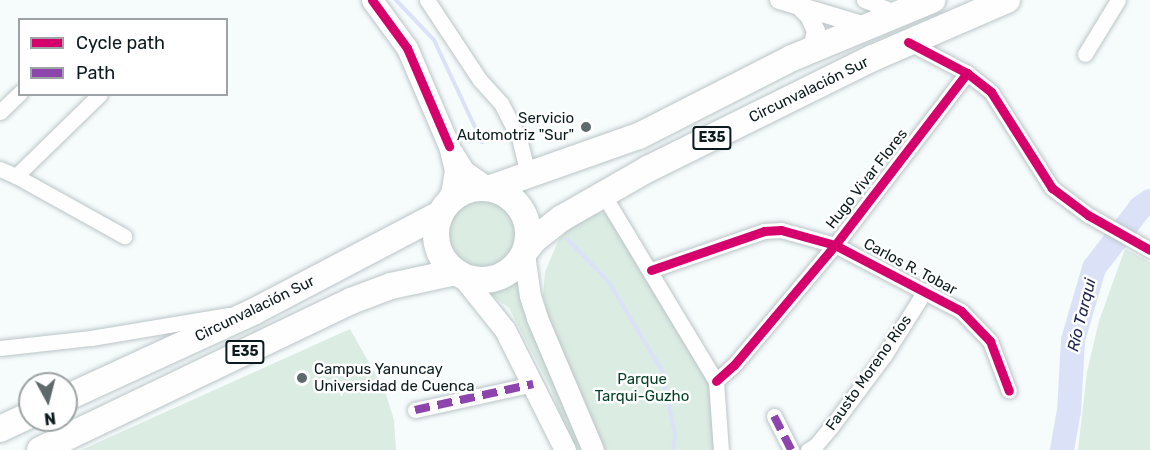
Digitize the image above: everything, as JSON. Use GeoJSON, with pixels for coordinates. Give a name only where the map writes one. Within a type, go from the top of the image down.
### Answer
{"type":"FeatureCollection","features":[{"type":"Feature","properties":{"kind":"highway","name":"Circunvalación Sur"},"geometry":{"type":"LineString","coordinates":[[78,392],[255,310],[442,212],[462,192],[476,188],[489,188],[639,136],[792,58],[932,0]]}},
{"type":"Feature","properties":{"kind":"highway","name":"Circunvalación Sur"},"geometry":{"type":"LineString","coordinates":[[40,450],[351,301],[401,283],[458,273],[476,280],[501,276],[515,267],[535,239],[562,218],[648,169],[908,42],[1007,0]]}},
{"type":"Feature","properties":{"kind":"highway"},"geometry":{"type":"LineString","coordinates":[[489,188],[510,196],[523,211],[529,230],[525,252]]}},
{"type":"Feature","properties":{"kind":"highway"},"geometry":{"type":"LineString","coordinates":[[442,212],[436,231],[436,243],[447,264],[458,273]]}},
{"type":"Feature","properties":{"kind":"highway"},"geometry":{"type":"LineString","coordinates":[[0,429],[18,420]]}},
{"type":"Feature","properties":{"kind":"main road"},"geometry":{"type":"LineString","coordinates":[[372,0],[407,48],[449,146],[464,171],[489,188]]}},
{"type":"Feature","properties":{"kind":"main road"},"geometry":{"type":"LineString","coordinates":[[442,212],[452,190],[455,170],[449,146]]}},
{"type":"Feature","properties":{"kind":"main road"},"geometry":{"type":"LineString","coordinates":[[525,252],[530,296],[537,318],[593,450]]}},
{"type":"Feature","properties":{"kind":"main road"},"geometry":{"type":"LineString","coordinates":[[458,273],[505,330],[565,450]]}},
{"type":"Feature","properties":{"kind":"street"},"geometry":{"type":"LineString","coordinates":[[427,0],[480,80],[501,103],[519,138],[528,175]]}},
{"type":"Feature","properties":{"kind":"street"},"geometry":{"type":"LineString","coordinates":[[779,0],[869,27]]}},
{"type":"Feature","properties":{"kind":"street"},"geometry":{"type":"LineString","coordinates":[[864,0],[900,14]]}},
{"type":"Feature","properties":{"kind":"street"},"geometry":{"type":"LineString","coordinates":[[1086,54],[1118,0]]}},
{"type":"Feature","properties":{"kind":"street"},"geometry":{"type":"LineString","coordinates":[[792,58],[813,44],[816,39],[814,24],[797,5]]}},
{"type":"Feature","properties":{"kind":"street"},"geometry":{"type":"LineString","coordinates":[[908,42],[967,73],[991,92],[1052,188],[1088,214],[1148,249]]}},
{"type":"Feature","properties":{"kind":"street","name":"Hugo Vivar Flores"},"geometry":{"type":"LineString","coordinates":[[716,381],[734,365],[835,245],[967,73]]}},
{"type":"Feature","properties":{"kind":"street"},"geometry":{"type":"LineString","coordinates":[[0,112],[18,95]]}},
{"type":"Feature","properties":{"kind":"street"},"geometry":{"type":"LineString","coordinates":[[16,176],[98,96]]}},
{"type":"Feature","properties":{"kind":"street"},"geometry":{"type":"LineString","coordinates":[[0,169],[124,236]]}},
{"type":"Feature","properties":{"kind":"street"},"geometry":{"type":"LineString","coordinates":[[603,194],[716,381],[721,450]]}},
{"type":"Feature","properties":{"kind":"street","name":"Carlos R. Tobar"},"geometry":{"type":"LineString","coordinates":[[651,270],[764,231],[781,230],[835,245],[961,311],[990,340],[1009,391]]}},
{"type":"Feature","properties":{"kind":"street","name":"Fausto Moreno Ríos"},"geometry":{"type":"LineString","coordinates":[[808,450],[815,446],[831,427],[884,356],[925,291]]}},
{"type":"Feature","properties":{"kind":"street"},"geometry":{"type":"LineString","coordinates":[[0,348],[90,338],[255,310]]}},
{"type":"Feature","properties":{"kind":"street"},"geometry":{"type":"LineString","coordinates":[[415,410],[533,384]]}},
{"type":"Feature","properties":{"kind":"street"},"geometry":{"type":"LineString","coordinates":[[774,416],[791,450]]}},
{"type":"Feature","properties":{"kind":"green space"},"geometry":{"type":"Polygon","coordinates":[[[484,194],[499,197],[512,205],[520,218],[523,233],[520,248],[512,261],[499,269],[484,272],[469,269],[456,261],[448,248],[445,233],[448,218],[456,205],[469,197],[484,194]]]}},
{"type":"Feature","properties":{"kind":"green space","name":"Parque Tarqui-Guzho"},"geometry":{"type":"Polygon","coordinates":[[[607,213],[710,383],[716,450],[602,450],[550,326],[543,296],[545,272],[558,241],[570,225],[585,214],[607,213]]]}},
{"type":"Feature","properties":{"kind":"green space"},"geometry":{"type":"Polygon","coordinates":[[[1125,249],[1150,262],[1150,450],[1078,450],[1087,372],[1099,321],[1125,249]]]}},
{"type":"Feature","properties":{"kind":"green space"},"geometry":{"type":"Polygon","coordinates":[[[517,275],[584,450],[574,450],[550,387],[509,308],[482,288],[502,285],[517,275]]]}},
{"type":"Feature","properties":{"kind":"green space","name":"Campus Yanuncay Universidad de Cuenca"},"geometry":{"type":"Polygon","coordinates":[[[350,329],[385,391],[394,420],[396,450],[81,450],[350,329]]]}},
{"type":"Feature","properties":{"kind":"waterway"},"geometry":{"type":"LineString","coordinates":[[396,0],[434,40],[482,142]]}},
{"type":"Feature","properties":{"kind":"waterway","name":"Río Tarqui"},"geometry":{"type":"LineString","coordinates":[[1062,450],[1069,412],[1073,340],[1094,268],[1140,208],[1150,201]]}},
{"type":"Feature","properties":{"kind":"waterway"},"geometry":{"type":"LineString","coordinates":[[567,239],[608,281],[662,371],[675,435],[673,450]]}},
{"type":"Feature","properties":{"kind":"marked path"},"geometry":{"type":"LineString","coordinates":[[415,410],[533,384]]}},
{"type":"Feature","properties":{"kind":"marked path"},"geometry":{"type":"LineString","coordinates":[[774,416],[791,450]]}},
{"type":"Feature","properties":{"kind":"cycle path"},"geometry":{"type":"LineString","coordinates":[[372,0],[407,48],[449,146]]}},
{"type":"Feature","properties":{"kind":"cycle path"},"geometry":{"type":"LineString","coordinates":[[908,42],[967,73],[991,92],[1052,188],[1088,215],[1150,250]]}},
{"type":"Feature","properties":{"kind":"cycle path"},"geometry":{"type":"LineString","coordinates":[[716,381],[734,365],[835,245],[967,73]]}},
{"type":"Feature","properties":{"kind":"cycle path"},"geometry":{"type":"LineString","coordinates":[[651,270],[764,231],[781,230],[835,245],[961,311],[990,341],[1009,391]]}},
{"type":"Feature","properties":{"kind":"place","name":"Servicio Automotriz \"Sur\""},"geometry":{"type":"Point","coordinates":[586,127]}},
{"type":"Feature","properties":{"kind":"place","name":"Campus Yanuncay Universidad de Cuenca"},"geometry":{"type":"Point","coordinates":[302,378]}}]}
